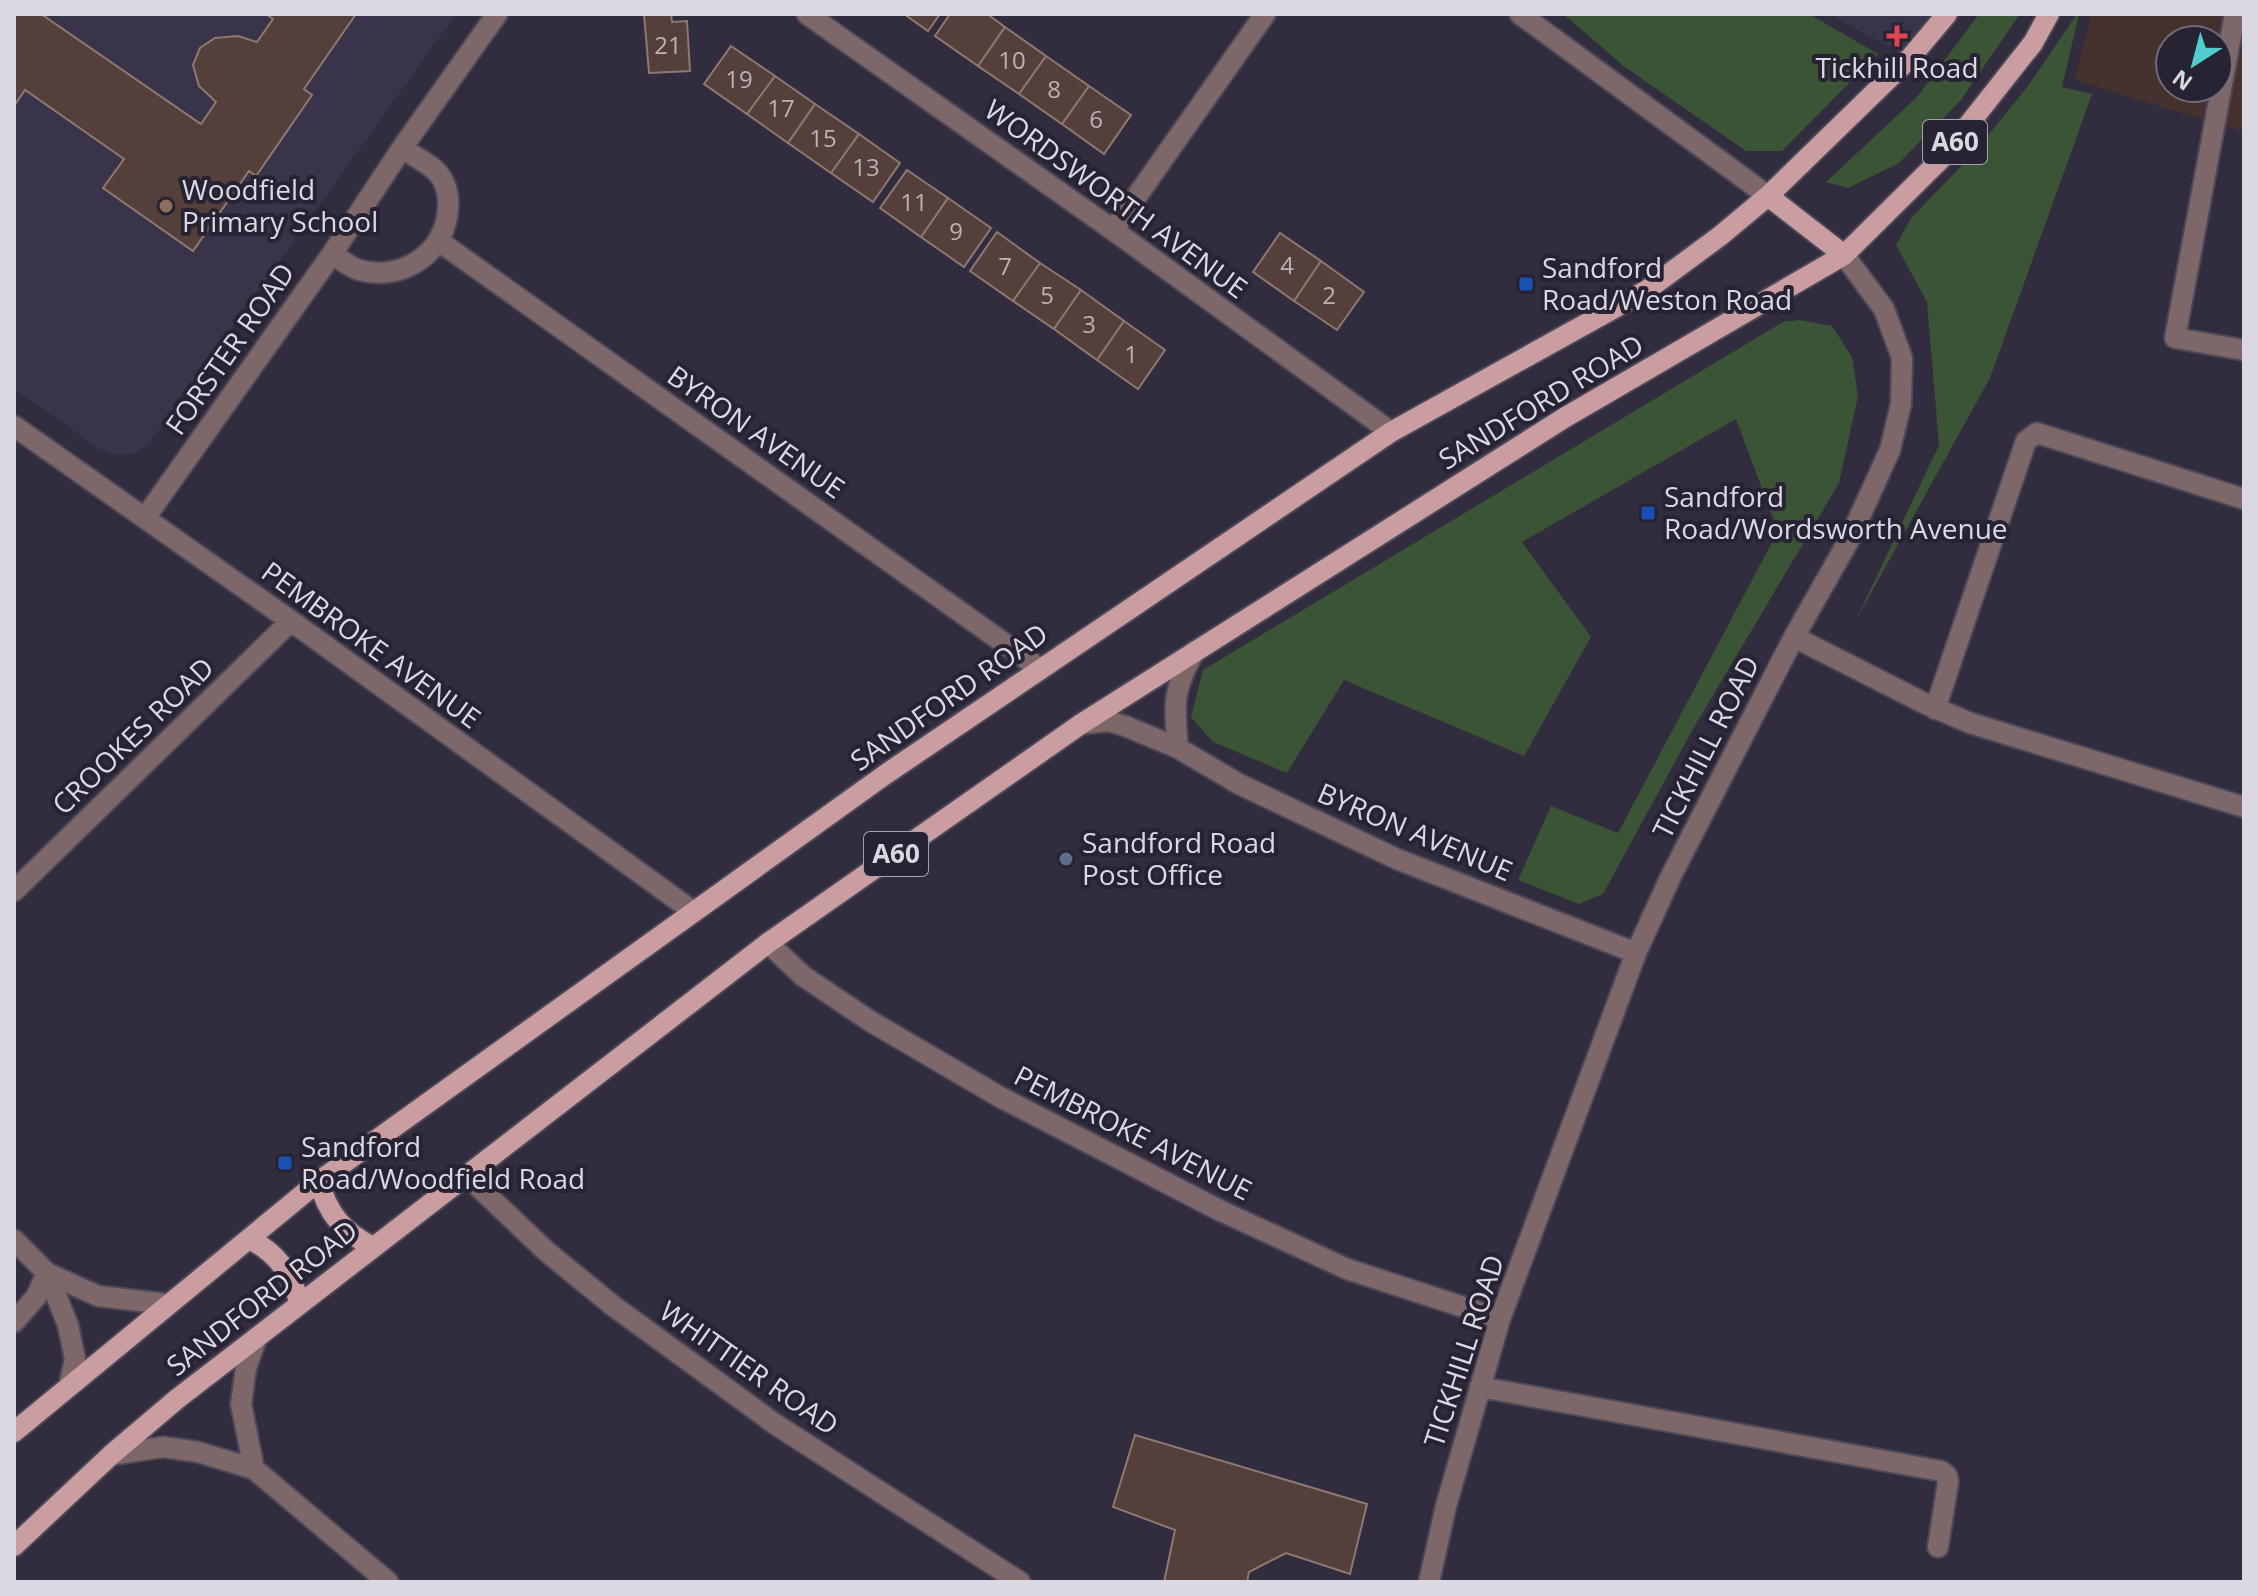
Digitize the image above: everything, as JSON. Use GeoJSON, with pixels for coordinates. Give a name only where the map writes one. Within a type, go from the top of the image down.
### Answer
{"type":"FeatureCollection","features":[{"type":"Feature","properties":{"kind":"main road","name":"A60"},"geometry":{"type":"LineString","coordinates":[[1768,196],[1910,58],[1947,14]]}},
{"type":"Feature","properties":{"kind":"main road","name":"A60"},"geometry":{"type":"LineString","coordinates":[[1844,255],[1943,157],[2033,43],[2049,14]]}},
{"type":"Feature","properties":{"kind":"main road"},"geometry":{"type":"LineString","coordinates":[[1768,196],[1844,255]]}},
{"type":"Feature","properties":{"kind":"main road","name":"SANDFORD ROAD"},"geometry":{"type":"LineString","coordinates":[[14,1432],[319,1181],[1039,668],[1391,432],[1647,290],[1768,196]]}},
{"type":"Feature","properties":{"kind":"main road","name":"SANDFORD ROAD"},"geometry":{"type":"LineString","coordinates":[[14,1546],[111,1455],[177,1399],[768,943],[1081,724],[1195,651],[1564,418],[1844,255]]}},
{"type":"Feature","properties":{"kind":"main road"},"geometry":{"type":"LineString","coordinates":[[319,1181],[324,1202],[335,1220],[354,1237],[373,1247]]}},
{"type":"Feature","properties":{"kind":"main road"},"geometry":{"type":"LineString","coordinates":[[249,1239],[276,1256],[292,1278],[300,1303]]}},
{"type":"Feature","properties":{"kind":"street","name":"FORSTER ROAD"},"geometry":{"type":"LineString","coordinates":[[145,518],[497,14]]}},
{"type":"Feature","properties":{"kind":"street","name":"WORDSWORTH AVENUE"},"geometry":{"type":"LineString","coordinates":[[807,14],[1113,230],[1391,432]]}},
{"type":"Feature","properties":{"kind":"street"},"geometry":{"type":"LineString","coordinates":[[1113,230],[1265,14]]}},
{"type":"Feature","properties":{"kind":"street"},"geometry":{"type":"LineString","coordinates":[[1520,14],[1768,196]]}},
{"type":"Feature","properties":{"kind":"street"},"geometry":{"type":"LineString","coordinates":[[2235,14],[2175,338],[2244,350]]}},
{"type":"Feature","properties":{"kind":"street"},"geometry":{"type":"LineString","coordinates":[[332,254],[358,270],[384,271],[405,267],[425,257],[440,242],[448,216],[449,194],[438,174],[402,148]]}},
{"type":"Feature","properties":{"kind":"street","name":"BYRON AVENUE"},"geometry":{"type":"LineString","coordinates":[[440,242],[1039,668]]}},
{"type":"Feature","properties":{"kind":"street","name":"TICKHILL ROAD"},"geometry":{"type":"LineString","coordinates":[[1429,1582],[1446,1506],[1500,1319],[1636,953],[1671,876],[1794,637],[1849,540],[1890,450],[1901,404],[1902,358],[1884,309],[1844,255]]}},
{"type":"Feature","properties":{"kind":"street","name":"PEMBROKE AVENUE"},"geometry":{"type":"LineString","coordinates":[[14,426],[291,621],[694,912]]}},
{"type":"Feature","properties":{"kind":"street"},"geometry":{"type":"LineString","coordinates":[[1935,709],[2026,441],[2037,433],[2244,499]]}},
{"type":"Feature","properties":{"kind":"street","name":"CROOKES ROAD"},"geometry":{"type":"LineString","coordinates":[[14,891],[291,621]]}},
{"type":"Feature","properties":{"kind":"street"},"geometry":{"type":"LineString","coordinates":[[1794,637],[1935,709],[1970,723],[2244,807]]}},
{"type":"Feature","properties":{"kind":"street"},"geometry":{"type":"LineString","coordinates":[[1178,748],[1174,705],[1181,675],[1195,651]]}},
{"type":"Feature","properties":{"kind":"street","name":"BYRON AVENUE"},"geometry":{"type":"LineString","coordinates":[[1081,724],[1108,721],[1178,748],[1239,784],[1397,859],[1636,953]]}},
{"type":"Feature","properties":{"kind":"street","name":"PEMBROKE AVENUE"},"geometry":{"type":"LineString","coordinates":[[768,943],[803,976],[870,1021],[1000,1097],[1193,1197],[1347,1269],[1500,1319]]}},
{"type":"Feature","properties":{"kind":"street","name":"WHITTIER ROAD"},"geometry":{"type":"LineString","coordinates":[[466,1175],[546,1251],[612,1305],[775,1424],[1020,1582]]}},
{"type":"Feature","properties":{"kind":"street"},"geometry":{"type":"LineString","coordinates":[[14,1240],[47,1273],[98,1296],[167,1304]]}},
{"type":"Feature","properties":{"kind":"street"},"geometry":{"type":"LineString","coordinates":[[14,1322],[36,1297],[47,1273]]}},
{"type":"Feature","properties":{"kind":"street"},"geometry":{"type":"LineString","coordinates":[[47,1273],[68,1325],[75,1359],[69,1386]]}},
{"type":"Feature","properties":{"kind":"street"},"geometry":{"type":"LineString","coordinates":[[254,1469],[241,1404],[246,1368],[257,1337]]}},
{"type":"Feature","properties":{"kind":"street"},"geometry":{"type":"LineString","coordinates":[[1480,1387],[1941,1471],[1948,1482],[1938,1547]]}},
{"type":"Feature","properties":{"kind":"street"},"geometry":{"type":"LineString","coordinates":[[111,1455],[163,1447],[198,1452],[254,1469],[388,1582]]}},
{"type":"Feature","properties":{"kind":"shaded area","name":"Woodfield Primary School"},"geometry":{"type":"Polygon","coordinates":[[[14,14],[456,14],[151,441],[134,454],[117,455],[100,449],[14,389],[14,14]]]}},
{"type":"Feature","properties":{"kind":"shaded area","name":"Tickhill Road"},"geometry":{"type":"Polygon","coordinates":[[[1829,14],[1937,14],[1910,58],[1829,14]]]}},
{"type":"Feature","properties":{"kind":"shaded area"},"geometry":{"type":"Polygon","coordinates":[[[2092,14],[2244,14],[2244,132],[2074,80],[2092,14]]]}},
{"type":"Feature","properties":{"kind":"green space"},"geometry":{"type":"Polygon","coordinates":[[[1563,14],[1809,14],[1878,54],[1782,151],[1746,151],[1625,67],[1563,14]]]}},
{"type":"Feature","properties":{"kind":"green space"},"geometry":{"type":"Polygon","coordinates":[[[1979,14],[2020,14],[1961,100],[1899,163],[1848,188],[1826,182],[1917,97],[1979,14]]]}},
{"type":"Feature","properties":{"kind":"green space"},"geometry":{"type":"Polygon","coordinates":[[[2077,14],[2062,87],[2092,94],[1990,378],[1855,622],[1939,445],[1927,302],[1896,245],[1911,218],[1972,155],[2028,86],[2077,14]]]}},
{"type":"Feature","properties":{"kind":"green space"},"geometry":{"type":"Polygon","coordinates":[[[1799,320],[1832,326],[1852,357],[1858,396],[1839,483],[1693,729],[1603,894],[1579,904],[1518,880],[1551,806],[1618,833],[1778,531],[1736,419],[1522,542],[1591,637],[1524,756],[1344,680],[1287,773],[1213,742],[1191,717],[1203,670],[1783,322],[1799,320]]]}},
{"type":"Feature","properties":{"kind":"building"},"geometry":{"type":"Polygon","coordinates":[[[14,14],[41,14],[201,124],[216,102],[199,86],[193,65],[200,48],[215,38],[238,36],[257,42],[273,19],[266,14],[356,14],[304,89],[312,95],[256,176],[249,171],[193,251],[103,188],[124,159],[25,90],[14,106],[14,14]]]}},
{"type":"Feature","properties":{"kind":"building"},"geometry":{"type":"Polygon","coordinates":[[[644,14],[671,14],[672,22],[687,21],[690,71],[649,73],[644,14]]]}},
{"type":"Feature","properties":{"kind":"building"},"geometry":{"type":"Polygon","coordinates":[[[904,14],[940,14],[928,31],[904,14]]]}},
{"type":"Feature","properties":{"kind":"building"},"geometry":{"type":"Polygon","coordinates":[[[950,14],[987,14],[1005,27],[978,66],[935,36],[950,14]]]}},
{"type":"Feature","properties":{"kind":"building"},"geometry":{"type":"Polygon","coordinates":[[[1005,27],[1046,56],[1019,94],[978,66],[1005,27]]]}},
{"type":"Feature","properties":{"kind":"building"},"geometry":{"type":"Polygon","coordinates":[[[731,46],[775,76],[747,114],[704,84],[731,46]]]}},
{"type":"Feature","properties":{"kind":"building"},"geometry":{"type":"Polygon","coordinates":[[[1046,56],[1089,86],[1062,124],[1019,94],[1046,56]]]}},
{"type":"Feature","properties":{"kind":"building"},"geometry":{"type":"Polygon","coordinates":[[[775,76],[815,104],[788,143],[747,114],[775,76]]]}},
{"type":"Feature","properties":{"kind":"building"},"geometry":{"type":"Polygon","coordinates":[[[1089,86],[1131,115],[1104,154],[1062,124],[1089,86]]]}},
{"type":"Feature","properties":{"kind":"building"},"geometry":{"type":"Polygon","coordinates":[[[815,104],[859,134],[831,173],[788,143],[815,104]]]}},
{"type":"Feature","properties":{"kind":"building"},"geometry":{"type":"Polygon","coordinates":[[[859,134],[900,163],[873,202],[831,173],[859,134]]]}},
{"type":"Feature","properties":{"kind":"building"},"geometry":{"type":"Polygon","coordinates":[[[907,170],[948,198],[921,237],[880,208],[907,170]]]}},
{"type":"Feature","properties":{"kind":"building"},"geometry":{"type":"Polygon","coordinates":[[[948,198],[991,228],[964,267],[921,237],[948,198]]]}},
{"type":"Feature","properties":{"kind":"building"},"geometry":{"type":"Polygon","coordinates":[[[997,232],[1040,263],[1013,301],[970,271],[997,232]]]}},
{"type":"Feature","properties":{"kind":"building"},"geometry":{"type":"Polygon","coordinates":[[[1280,233],[1321,261],[1294,301],[1253,272],[1280,233]]]}},
{"type":"Feature","properties":{"kind":"building"},"geometry":{"type":"Polygon","coordinates":[[[1321,261],[1364,292],[1337,330],[1294,301],[1321,261]]]}},
{"type":"Feature","properties":{"kind":"building"},"geometry":{"type":"Polygon","coordinates":[[[1040,263],[1081,290],[1054,329],[1013,301],[1040,263]]]}},
{"type":"Feature","properties":{"kind":"building"},"geometry":{"type":"Polygon","coordinates":[[[1081,290],[1124,321],[1097,360],[1054,329],[1081,290]]]}},
{"type":"Feature","properties":{"kind":"building"},"geometry":{"type":"Polygon","coordinates":[[[1124,321],[1165,350],[1138,389],[1097,360],[1124,321]]]}},
{"type":"Feature","properties":{"kind":"building"},"geometry":{"type":"Polygon","coordinates":[[[1135,1435],[1367,1504],[1350,1574],[1286,1553],[1249,1572],[1247,1582],[1164,1582],[1175,1530],[1113,1507],[1135,1435]]]}},
{"type":"Feature","properties":{"kind":"place","name":"Tickhill Road"},"geometry":{"type":"Point","coordinates":[1897,36]}},
{"type":"Feature","properties":{"kind":"place","name":"Woodfield Primary School"},"geometry":{"type":"Point","coordinates":[166,206]}},
{"type":"Feature","properties":{"kind":"place","name":"Sandford Road/Weston Road"},"geometry":{"type":"Point","coordinates":[1526,284]}},
{"type":"Feature","properties":{"kind":"place","name":"Sandford Road/Wordsworth Avenue"},"geometry":{"type":"Point","coordinates":[1648,513]}},
{"type":"Feature","properties":{"kind":"place","name":"Sandford Road Post Office"},"geometry":{"type":"Point","coordinates":[1066,859]}},
{"type":"Feature","properties":{"kind":"place","name":"Sandford Road/Woodfield Road"},"geometry":{"type":"Point","coordinates":[285,1163]}}]}
